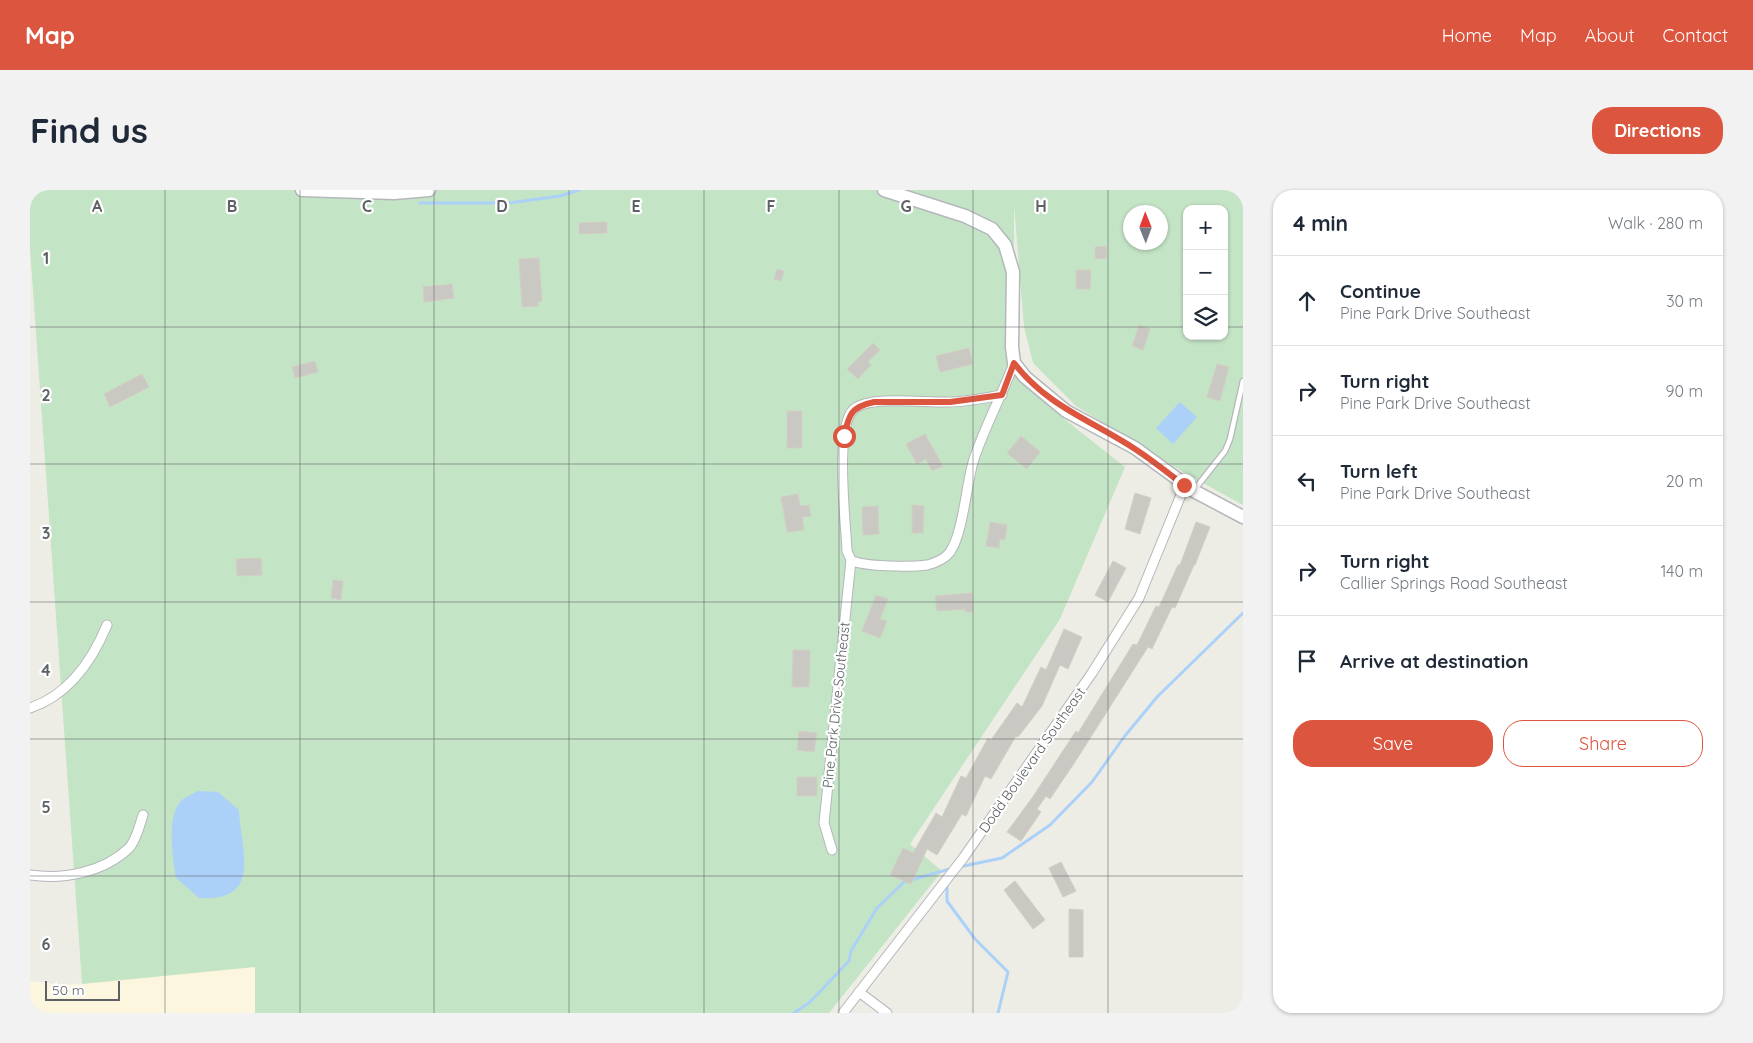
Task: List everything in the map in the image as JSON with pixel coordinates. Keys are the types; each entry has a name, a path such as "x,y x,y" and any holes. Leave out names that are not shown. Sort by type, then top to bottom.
{"street":[{"path":"302,190 348,193 394,193 429,190"},
{"path":"851,560 862,564 926,565 937,562 950,551 967,493 974,459 1014,363 1012,347 1013,272 1005,245 992,229 965,216 884,190"},
{"path":"1014,363 1025,377 1066,410 1135,448 1189,488 1243,516"},
{"name":"Pine Park Drive Southeast","path":"832,850 824,823 851,560 847,551 842,456 848,417 854,409 874,402 950,402 1002,395"},
{"name":"Dodd Boulevard Southeast","path":"843,1013 964,857 1092,673 1139,598 1189,488"},
{"path":"30,708 48,702 73,681 97,649 107,625"},
{"path":"30,875 50,878 94,870 130,847 144,815"},
{"path":"859,992 887,1013"}],"lane":[{"path":"1189,488 1225,451 1230,439 1243,380"}],"shaded area":[{"path":"256,966 255,1013 30,1013 30,981 63,985"}],"green space":[{"path":"30,190 1243,190 1243,505 1183,472 1076,406 1033,363 1024,327 1014,205 1014,363 1058,414 1125,467 1060,619 910,844 942,871 829,1013 255,1013 255,967 82,984 30,248"}],"water":[{"path":"1180,402 1197,417 1173,444 1156,428"},
{"path":"198,791 218,792 239,810 244,871 240,883 233,892 219,897 199,898 176,878 173,860 173,817 181,801"}],"building":[{"path":"607,222 607,233 579,234 579,223"},
{"path":"1106,246 1107,258 1095,259 1095,247"},
{"path":"539,258 542,301 538,302 538,306 522,307 519,259"},
{"path":"777,269 784,271 781,281 774,279"},
{"path":"1076,270 1091,270 1090,289 1076,289"},
{"path":"452,284 454,298 424,302 423,287"},
{"path":"1139,325 1150,329 1143,350 1132,346"},
{"path":"873,343 880,350 868,362 871,365 858,379 847,369"},
{"path":"969,348 973,364 940,372 936,356"},
{"path":"315,361 318,372 295,378 292,367"},
{"path":"1217,364 1229,367 1220,401 1207,397"},
{"path":"142,374 149,387 110,407 104,394"},
{"path":"787,411 802,411 802,448 787,448"},
{"path":"925,434 943,466 932,471 926,459 917,464 906,444"},
{"path":"1021,436 1040,452 1027,469 1007,453"},
{"path":"1135,493 1151,498 1140,534 1125,529"},
{"path":"798,494 800,506 809,505 811,516 802,517 804,530 787,532 781,497"},
{"path":"912,505 924,506 923,533 912,533"},
{"path":"878,506 879,534 863,535 862,507"},
{"path":"990,522 1007,525 1005,540 1000,539 999,548 986,546"},
{"path":"1196,522 1210,527 1175,608 1172,607 1152,649 1148,647 1050,799 1046,796 1037,809 1041,812 1021,841 1007,832 1076,731 1078,733 1133,644 1137,645 1156,606 1159,607 1178,565 1180,565"},
{"path":"261,558 262,575 237,576 236,559"},
{"path":"1113,561 1126,568 1108,602 1095,595"},
{"path":"333,580 343,581 341,600 331,598"},
{"path":"972,593 973,612 965,612 965,609 937,611 935,596"},
{"path":"876,595 888,599 880,619 887,621 880,638 862,631"},
{"path":"1064,629 1082,637 1068,669 1060,665 1042,706 1018,737 1016,736 991,779 985,776 966,816 962,814 937,855 927,849 911,884 890,875 903,848 913,853 936,813 942,817 961,776 966,778 988,738 991,740 1017,703 1022,707 1041,667 1046,670"},
{"path":"793,650 810,650 809,687 792,687"},
{"path":"799,731 817,733 814,752 797,750"},
{"path":"797,777 817,777 817,796 797,796"},
{"path":"1061,862 1076,891 1063,897 1049,868"},
{"path":"1015,881 1045,920 1033,929 1004,890"},
{"path":"1069,909 1083,910 1083,957 1069,957"}],"waterway":[{"path":"420,203 509,203 560,196 579,190"},
{"path":"959,867 1002,858 1050,825 1092,782 1124,737 1157,697 1243,613"},
{"path":"794,1013 810,1002 849,961 851,951 877,908 904,882 953,868"},
{"path":"947,883 947,901 975,939 1008,972 998,1013"}],"route":[{"path":"844,436 848,417 854,409 862,405 874,402 950,402 1002,395 1014,363 1025,377 1066,410 1135,448 1184,485"}]}
